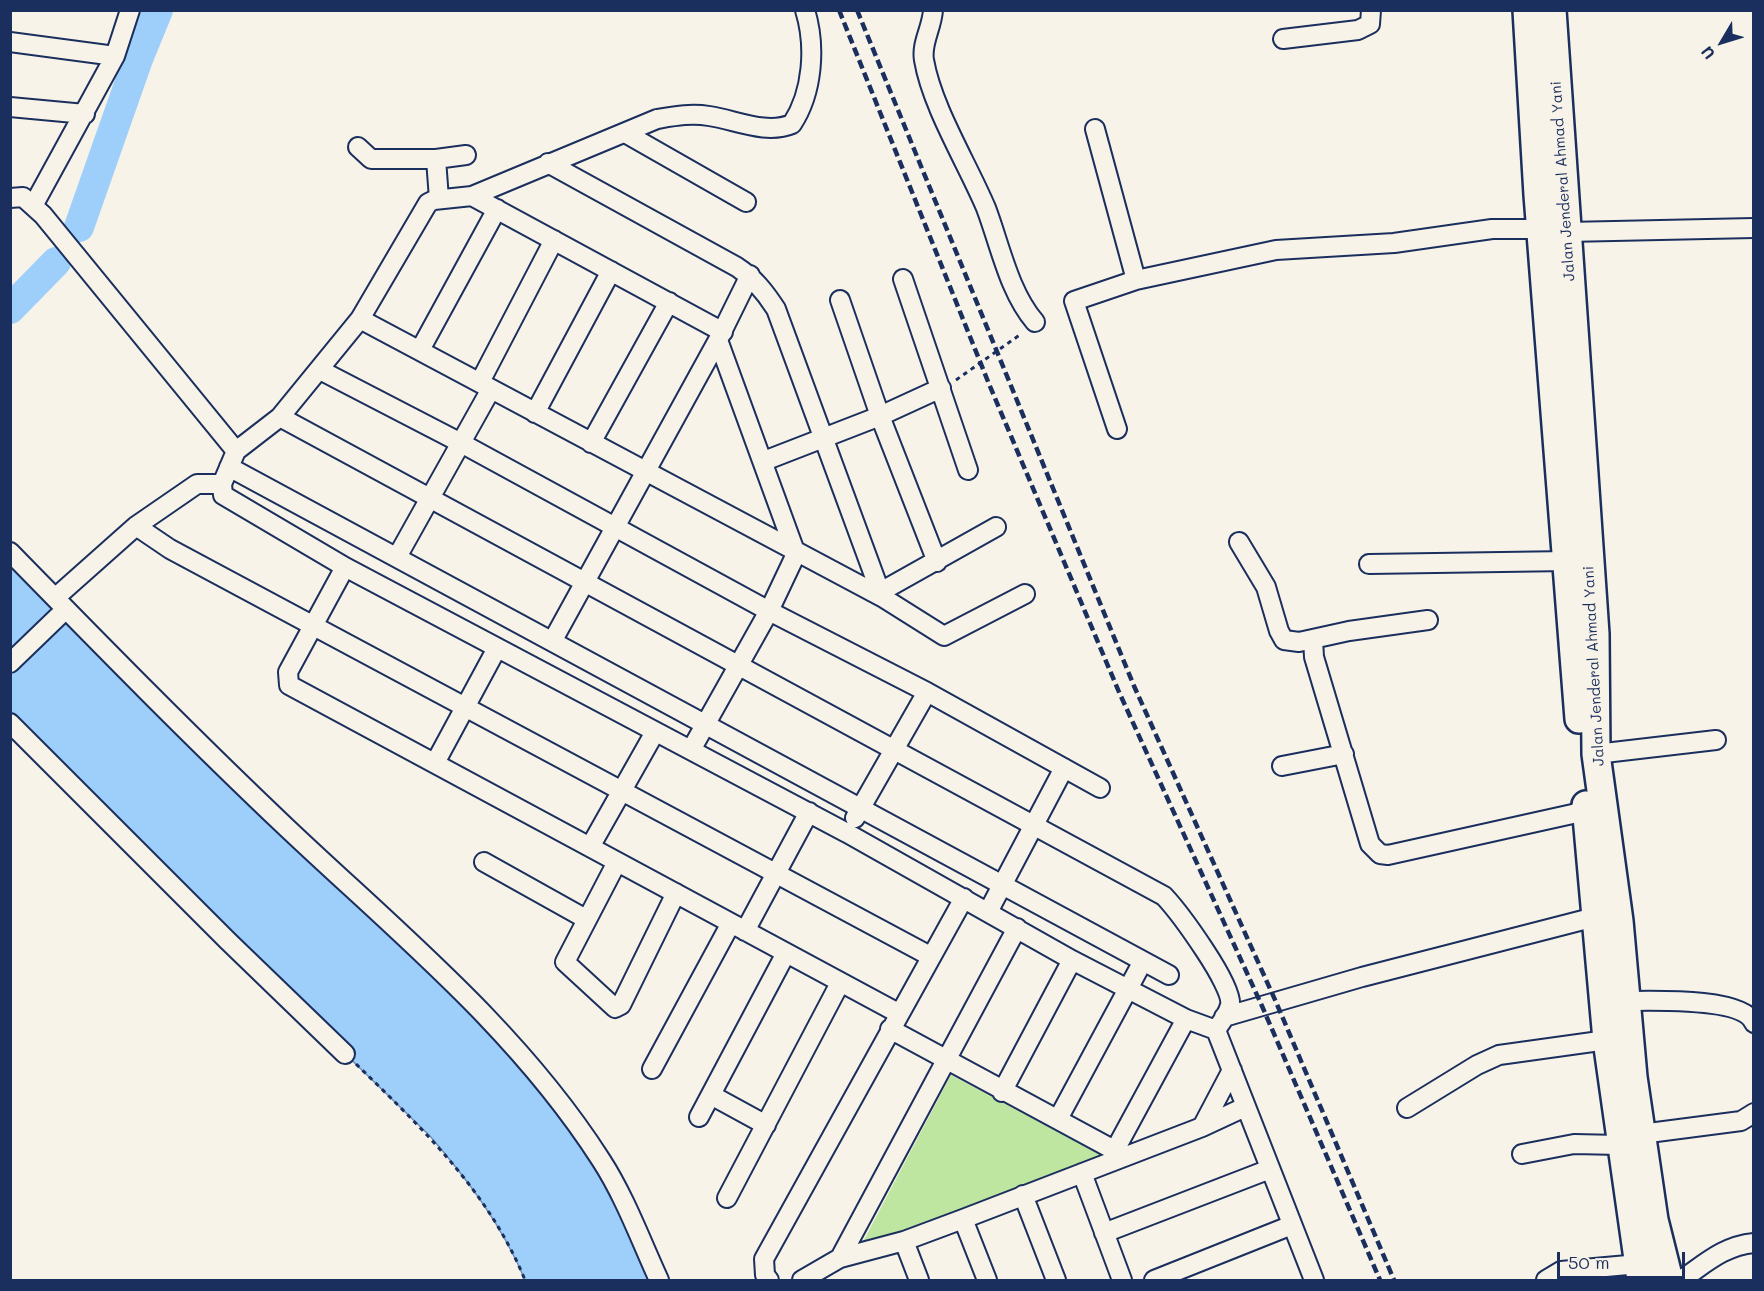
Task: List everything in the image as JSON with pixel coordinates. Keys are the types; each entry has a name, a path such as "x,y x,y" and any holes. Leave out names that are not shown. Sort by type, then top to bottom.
{"highway":[{"name":"Jalan Jenderal Ahmad Yani","path":"1527,10 1554,231 1595,634 1596,754 1618,921 1625,1001 1640,1272"},
{"name":"Jalan Jenderal Ahmad Yani","path":"1552,10 1554,231 1568,561 1586,811 1606,1040 1669,1281"}],"street":[{"path":"28,204 85,114 115,56 130,10"},
{"path":"805,10 812,35 807,89 803,108 792,124 770,129 709,116 680,115 657,119 472,196 434,200 423,209 398,258 360,319 320,370 280,417 230,453 222,484 226,498 345,567 808,812 1072,960 1186,1019 1220,1023 1362,977 1595,917"},
{"path":"933,10 931,31 923,49 932,87 985,208 1021,303 1035,322"},
{"path":"1283,39 1358,30 1370,24 1371,10"},
{"path":"10,42 115,56"},
{"path":"10,107 85,114"},
{"path":"1095,129 1136,280"},
{"path":"625,133 746,202"},
{"path":"358,147 371,159 436,159 466,155"},
{"path":"436,159 439,199"},
{"path":"548,163 750,276 776,309 872,576 882,594"},
{"path":"10,181 207,415 230,453 397,557 1169,975"},
{"path":"472,196 669,302 720,336 796,554 769,612 691,750"},
{"path":"420,350 497,209"},
{"path":"1117,429 1074,301 1136,280 1276,250 1394,243 1492,229 1554,231 1754,228"},
{"path":"397,557 461,443 485,385 554,240"},
{"path":"535,413 610,271"},
{"path":"553,640 643,472 720,336 750,276"},
{"path":"903,279 968,470"},
{"path":"840,300 880,416 937,562"},
{"path":"591,443 669,302"},
{"path":"360,319 796,554 882,594 944,636 1025,594"},
{"path":"320,370 461,443 769,612 927,692 1100,788"},
{"path":"764,461 880,416 941,388"},
{"path":"280,417 429,500 1164,896 1200,945 1227,990 1230,1005 1220,1023 1232,1070 1314,1281"},
{"path":"10,663 51,624 60,604 136,526 197,484 222,484"},
{"path":"136,526 170,549 930,956"},
{"path":"882,594 996,527"},
{"path":"1239,542 1266,587 1281,637 1292,642 1428,620"},
{"path":"10,552 285,826 453,981 514,1045 557,1098 602,1161 659,1281"},
{"path":"1369,564 1568,561"},
{"path":"345,567 288,672 289,685 840,983 945,1061 1120,1153"},
{"path":"1313,639 1314,657 1370,844 1380,854 1414,849 1586,811"},
{"path":"435,763 497,648"},
{"path":"847,833 927,692"},
{"path":"10,723 228,941 345,1054"},
{"path":"590,847 655,732"},
{"path":"1596,754 1716,740"},
{"path":"1282,766 1344,754"},
{"path":"988,912 1064,768"},
{"path":"652,1069 738,927 776,873 808,812"},
{"path":"484,862 586,919"},
{"path":"617,862 566,958 566,966 615,1008 618,1008 675,893"},
{"path":"769,1281 765,1275 764,1259 964,898"},
{"path":"840,1258 1017,928"},
{"path":"699,1117 786,953"},
{"path":"1002,1092 1072,960"},
{"path":"1059,1119 1143,961"},
{"path":"728,1198 840,983"},
{"path":"1625,1001 1705,1003 1740,1010 1751,1017 1754,1023"},
{"path":"1120,1153 1186,1019"},
{"path":"1407,1108 1477,1065 1499,1055 1606,1040"},
{"path":"1202,1127 1232,1070"},
{"path":"711,1095 766,1125"},
{"path":"802,1281 840,1258 904,1241 1082,1173 1120,1153 1202,1127 1245,1107"},
{"path":"1522,1154 1574,1144 1631,1139 1741,1121 1754,1113"},
{"path":"1104,1233 1270,1169"},
{"path":"1082,1173 1122,1281"},
{"path":"1023,1195 1056,1281"},
{"path":"963,1219 987,1281"},
{"path":"1154,1281 1292,1225"},
{"path":"904,1241 919,1281"},
{"path":"1681,1281 1718,1253 1739,1244 1754,1243"},
{"path":"1546,1281 1561,1271 1640,1272"}],"path":[{"path":"941,388 967,374 1035,322"},
{"path":"345,1054 430,1136 456,1166 506,1238 525,1281"}],"green space":[{"path":"951,1075 1101,1155 857,1253"}],"water":[{"path":"10,552 557,1098 659,1280 525,1280 506,1241 484,1205 430,1136 170,884 11,723"}],"waterway":[{"path":"79,227 138,59 158,10"},
{"path":"10,309 56,262"}],"railway":[{"path":"839,10 989,384 1119,692 1262,1006 1380,1280"},
{"path":"857,10 1134,686 1276,1002 1394,1280"}]}
